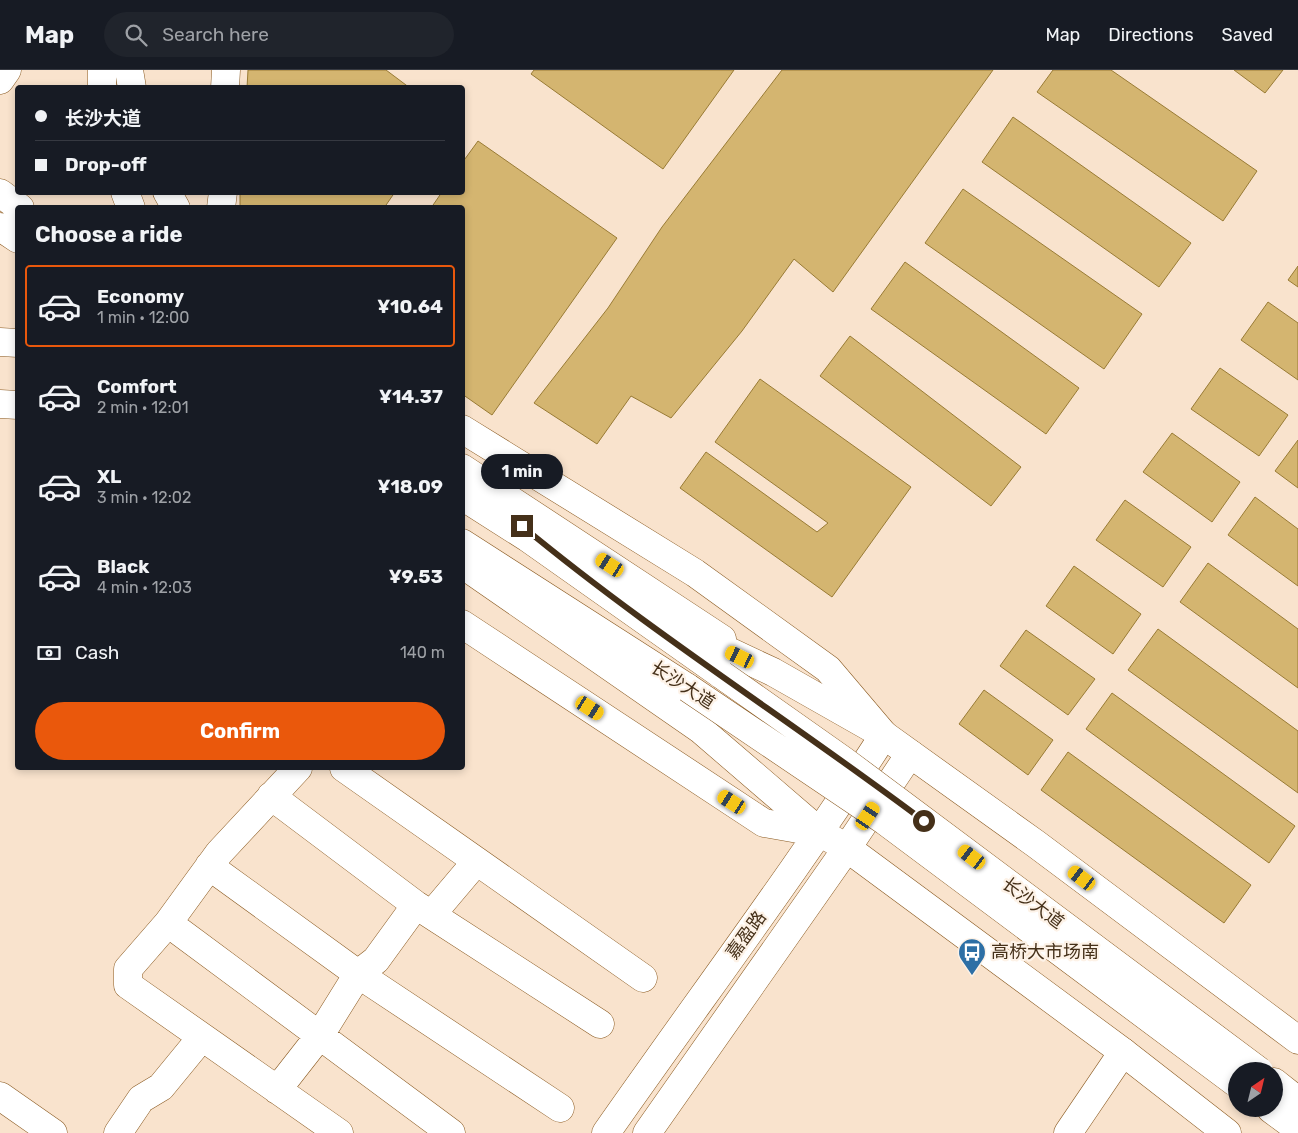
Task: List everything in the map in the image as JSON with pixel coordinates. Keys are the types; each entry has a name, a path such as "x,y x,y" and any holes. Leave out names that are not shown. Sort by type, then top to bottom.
{"main road":[{"path":"0,80 7,70"},
{"path":"102,70 102,85"},
{"path":"129,70 132,85"},
{"path":"225,85 226,70"},
{"path":"0,193 16,205"},
{"path":"0,227 15,237"},
{"path":"0,342 15,343"},
{"path":"0,404 15,406"},
{"path":"465,431 695,573 828,669 884,735"},
{"path":"465,470 773,672 884,735 1036,844 1298,1040"},
{"path":"465,479 582,576"},
{"name":"长沙大道","path":"465,498 582,576 852,767 1247,1062"},
{"name":"长沙大道","path":"465,545 688,688 885,821 1228,1077"},
{"path":"465,566 700,729 821,833 847,848 1124,1052 1227,1133"},
{"path":"607,594 773,672"},
{"path":"465,626 764,823 821,833"},
{"name":"嘉盈路","path":"606,1133 821,833 884,735"},
{"name":"嘉盈路","path":"646,1133 847,848 910,754"},
{"path":"296,770 209,866 168,923 128,969 128,985 339,1133"},
{"path":"347,770 643,978"},
{"path":"271,796 424,909 600,1024"},
{"path":"277,1090 320,1035 358,974 376,960 424,909 476,862"},
{"path":"209,866 358,974 560,1108"},
{"path":"168,923 451,1133"},
{"path":"118,1133 142,1099 161,1087 202,1037"},
{"path":"1068,1133 1124,1052"},
{"path":"1283,1089 1298,1100"},
{"path":"0,1096 53,1133"},
{"path":"1282,1117 1298,1129"}],"building":[{"path":"248,70 386,70 406,85 247,85"},
{"path":"534,70 734,70 663,169 531,74"},
{"path":"782,70 993,70 833,292 794,259 742,331 671,418 631,396 597,444 534,403 608,308 662,227"},
{"path":"1053,70 1111,70 1257,171 1223,221 1037,92"},
{"path":"1234,70 1283,70 1265,93"},
{"path":"1013,117 1191,243 1159,287 982,162"},
{"path":"478,141 617,238 492,415 465,396 465,205 433,205 440,195 465,195 465,159"},
{"path":"963,189 1142,314 1104,369 925,243"},
{"path":"240,195 393,195 386,205 240,205"},
{"path":"905,262 1079,388 1046,434 871,309"},
{"path":"1298,266 1298,287 1288,280"},
{"path":"1268,302 1298,323 1298,380 1241,340"},
{"path":"850,336 1021,467 991,506 820,376"},
{"path":"1220,368 1288,415 1259,456 1191,409"},
{"path":"760,379 911,487 832,597 680,488 706,452 817,532 828,523 715,442"},
{"path":"1172,433 1240,482 1212,522 1143,472"},
{"path":"1298,440 1298,488 1275,471"},
{"path":"1255,497 1298,529 1298,586 1228,535"},
{"path":"1125,500 1191,547 1163,587 1096,540"},
{"path":"1208,563 1298,629 1298,688 1180,602"},
{"path":"1074,566 1141,614 1113,654 1046,606"},
{"path":"1158,629 1298,731 1298,793 1128,670"},
{"path":"1026,630 1095,679 1068,715 1000,666"},
{"path":"984,690 1053,740 1028,775 959,724"},
{"path":"1112,693 1295,826 1269,863 1086,729"},
{"path":"1068,752 1251,885 1224,923 1041,790"}],"place":[{"name":"高桥大市场南","path":"972,976"}],"route":[{"path":"522,526 582,576 830,751 924,821"}]}
